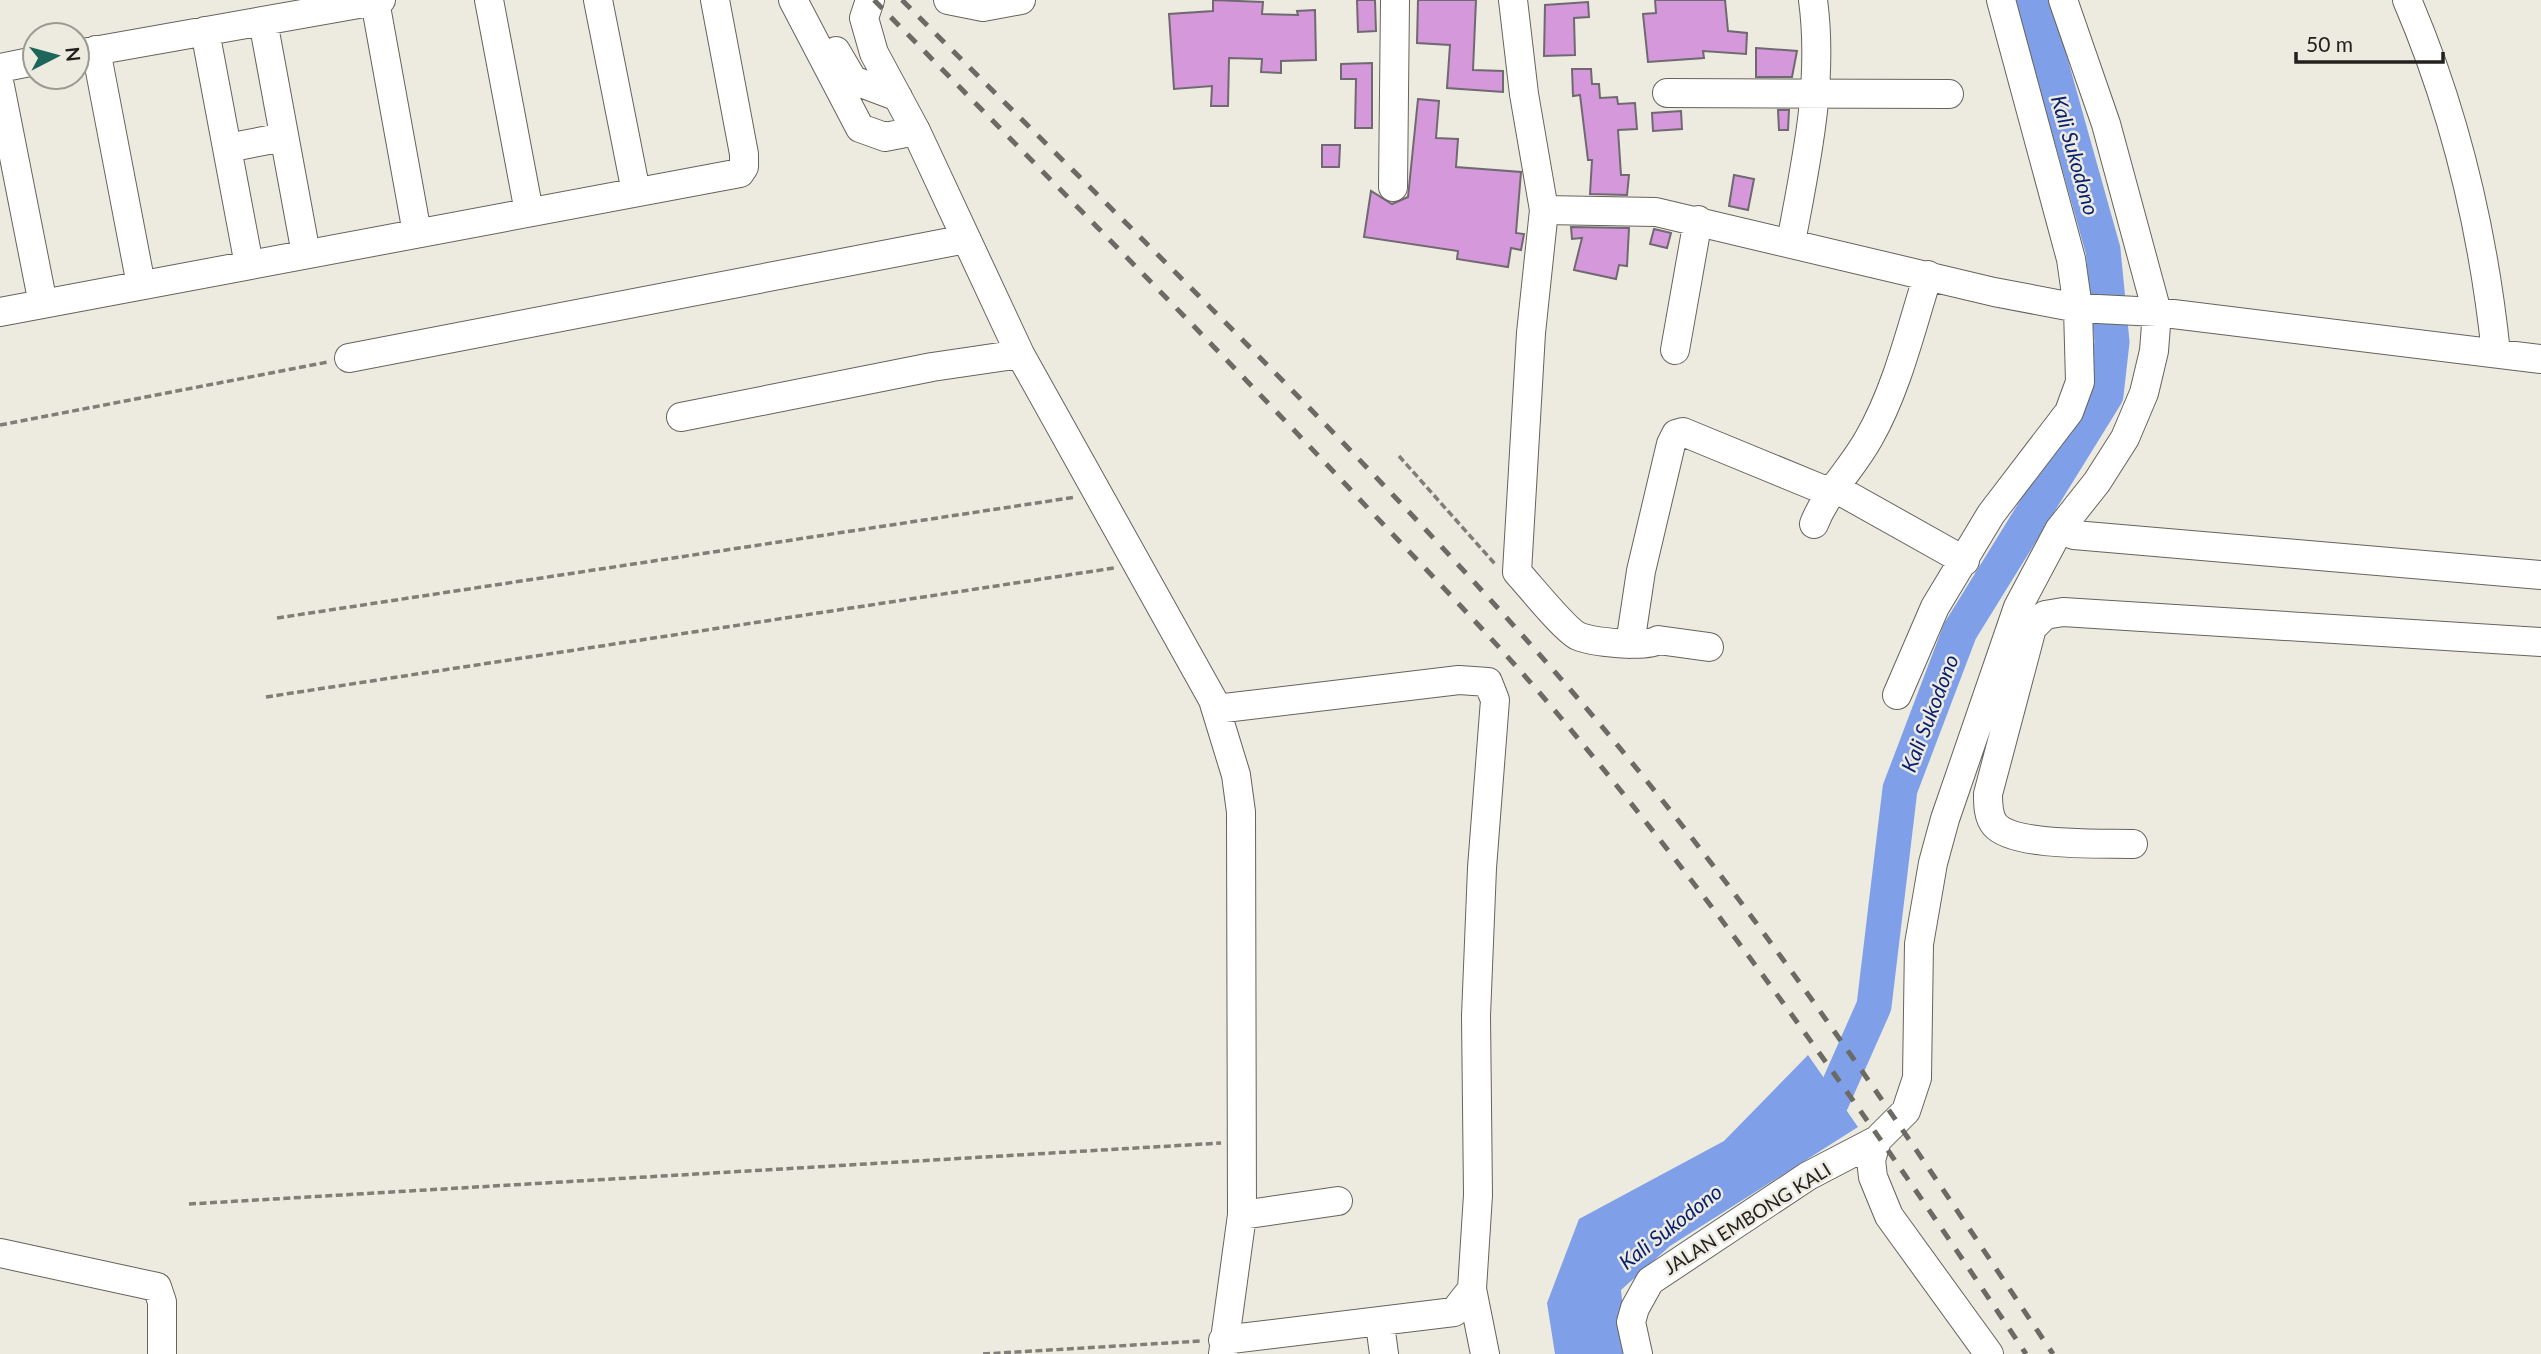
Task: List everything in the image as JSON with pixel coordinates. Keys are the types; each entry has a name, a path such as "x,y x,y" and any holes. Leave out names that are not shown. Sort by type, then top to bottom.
{"street":[{"path":"489,0 529,212"},
{"path":"598,0 636,192"},
{"path":"0,312 740,173 744,167 744,154 715,0"},
{"path":"793,0 860,128 885,136 916,131"},
{"path":"804,0 853,79 860,128"},
{"path":"870,0 864,18 874,53 916,131 1020,354 1216,709 1236,775 1241,812 1244,1142 1242,1215 1223,1347 1454,1312 1472,1289"},
{"path":"948,0 983,7 1021,0"},
{"path":"1393,187 1395,0"},
{"path":"1513,0 1524,94 1544,211 1531,332 1517,572 1577,636 1630,644 1651,645 1658,640 1709,648"},
{"path":"1791,242 1813,127 1817,29 1813,0"},
{"path":"1897,695 1935,607 1991,514 2054,434 2076,400 2081,370 2082,308 2001,0"},
{"path":"2063,0 2106,124 2147,311"},
{"path":"2407,0 2440,81 2467,173 2487,273 2496,353"},
{"path":"91,51 378,1 417,233"},
{"path":"263,21 306,254"},
{"path":"205,31 249,265"},
{"path":"0,68 21,64"},
{"path":"91,69 141,285"},
{"path":"853,79 898,97"},
{"path":"0,86 43,304"},
{"path":"1667,93 1949,94"},
{"path":"228,148 284,137"},
{"path":"1544,211 1656,212 1994,292 2082,308 2147,311 2541,359"},
{"path":"1675,350 1698,220"},
{"path":"349,358 967,239"},
{"path":"1814,524 1831,489 1848,472 1871,436 1905,347 1928,275"},
{"name":"JALAN EMBONG KALI","path":"1638,1354 1631,1322 1635,1308 1650,1281 1808,1177 1877,1140 1906,1111 1915,1088 1919,944 1933,863 1942,829 2007,636 2034,575 2059,530 2097,482 2125,438 2144,393 2151,366 2147,311"},
{"path":"681,417 932,367 1020,354"},
{"path":"1630,644 1641,571 1671,444 1676,434 1683,432 1831,489 1965,561"},
{"path":"2059,530 2074,535 2541,575"},
{"path":"2133,844 2040,841 2006,832 1994,825 1989,812 1988,794 2032,628 2045,615 2063,612 2541,642"},
{"path":"1216,709 1459,680 1488,682 1495,700 1481,895 1476,1016 1478,1195 1472,1289 1485,1354"},
{"path":"1877,1140 1871,1160 1873,1177 1889,1216 1989,1354"},
{"path":"1242,1215 1338,1201"},
{"path":"0,1253 157,1287 162,1302 162,1354"},
{"path":"1380,1324 1384,1354"}],"path":[{"path":"0,425 349,358"},
{"path":"1399,456 1505,576 1517,572"},
{"path":"276,618 1098,494"},
{"path":"265,697 1137,565"},
{"path":"189,1204 1244,1142"},
{"path":"984,1354 1223,1347"}],"water":[{"path":"1808,1055 1858,1127 1670,1246 1621,1290 1628,1354 1555,1354 1547,1303 1579,1219 1724,1141"}],"building":[{"path":"1213,0 1263,2 1262,14 1298,15 1297,11 1315,10 1316,60 1281,61 1281,73 1261,72 1262,59 1229,58 1228,106 1211,106 1212,86 1174,89 1169,14 1213,11"},
{"path":"1357,0 1375,0 1376,31 1358,32"},
{"path":"1418,0 1476,0 1473,70 1503,71 1503,92 1447,88 1450,45 1417,43"},
{"path":"1655,0 1725,0 1728,31 1747,33 1746,54 1703,51 1704,58 1648,62 1643,14 1656,13"},
{"path":"1588,2 1589,17 1574,18 1575,55 1544,56 1545,5"},
{"path":"1756,48 1797,51 1792,77 1756,77"},
{"path":"1372,63 1372,128 1355,128 1356,79 1341,79 1341,64"},
{"path":"1572,69 1591,69 1592,84 1599,84 1600,98 1617,97 1618,104 1635,103 1637,129 1618,130 1621,175 1629,175 1627,195 1590,194 1592,160 1588,160 1580,95 1573,96"},
{"path":"1418,99 1439,101 1436,138 1458,139 1456,167 1521,172 1516,233 1524,234 1521,250 1511,248 1508,267 1457,259 1458,251 1364,237 1371,191 1392,204 1408,197"},
{"path":"1778,110 1789,110 1788,130 1779,130"},
{"path":"1681,111 1682,129 1653,131 1652,113"},
{"path":"1322,145 1340,145 1339,167 1322,167"},
{"path":"1734,175 1754,179 1748,210 1729,206"},
{"path":"1571,227 1629,228 1627,266 1619,265 1616,279 1574,270 1582,238 1572,239"},
{"path":"1654,229 1671,233 1667,248 1650,244"}],"waterway":[{"name":"Kali Sukodono","path":"1801,1126 1832,1101 1874,1006 1900,789 1960,631 2106,395 2112,342 2103,250 2033,0"}],"railway":[{"path":"874,0 1290,426 1536,688 1624,794 1744,950 1860,1110 2026,1354"},
{"path":"902,0 1329,428 1413,516 1575,695 1704,853 1765,934 1882,1100 2053,1354"}]}
